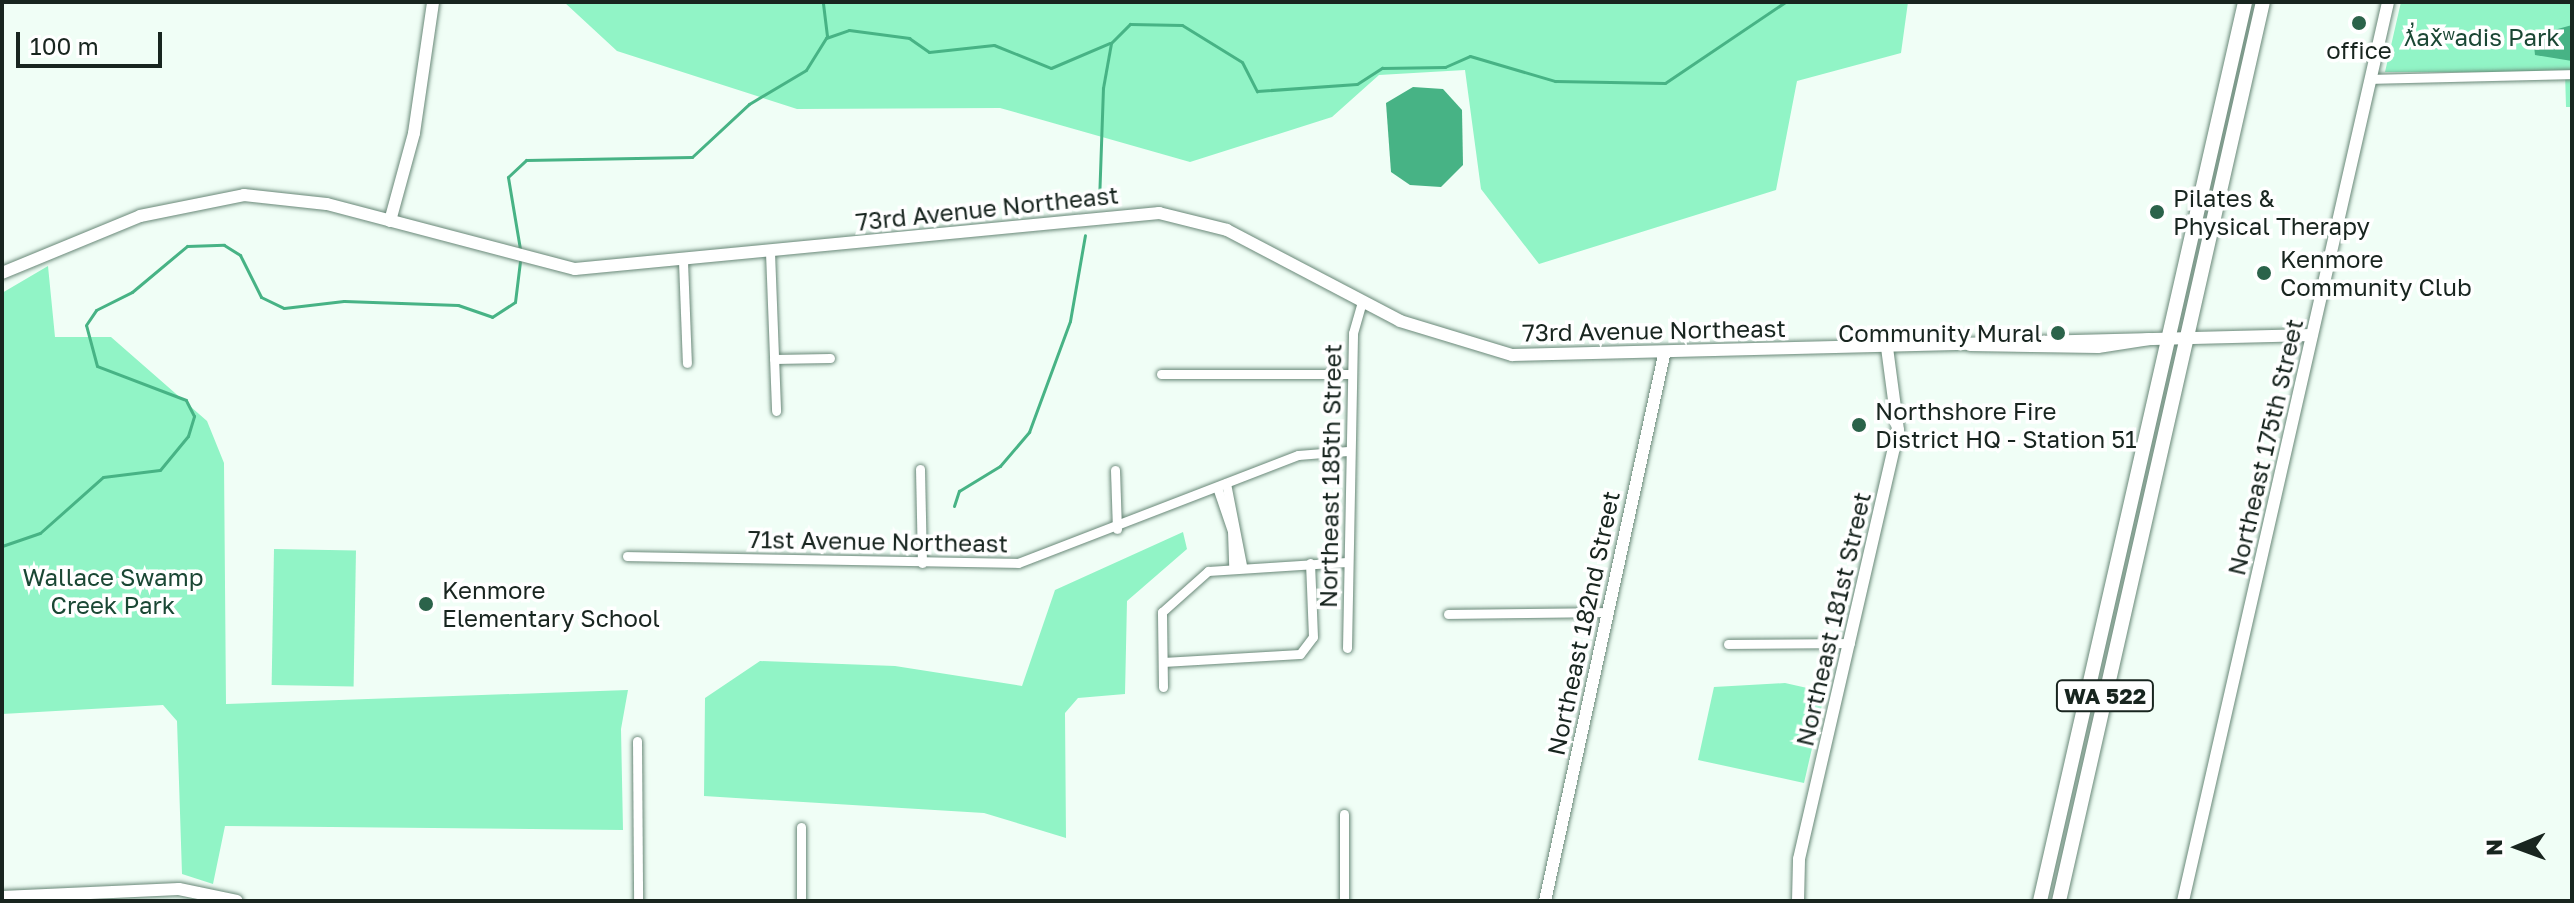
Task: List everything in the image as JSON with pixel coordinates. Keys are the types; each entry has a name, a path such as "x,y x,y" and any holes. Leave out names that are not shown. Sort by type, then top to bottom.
{"main road":[{"name":"WA 522","path":"2040,901 2245,2"},
{"name":"WA 522","path":"2059,901 2263,2"}],"street":[{"path":"390,221 414,133 433,2"},
{"name":"Northeast 175th Street","path":"2183,901 2388,2"},
{"path":"2371,79 2572,74"},
{"name":"73rd Avenue Northeast","path":"2,273 139,217 209,198 285,197 390,221 531,262 575,269 1178,215 1227,230 1361,305 1512,355 1664,355 2312,335"},
{"path":"770,252 776,411"},
{"path":"683,261 687,363"},
{"name":"Northeast 185th Street","path":"1347,648 1348,451 1352,374 1361,305"},
{"name":"Northeast 181st Street","path":"1798,901 1799,859 1898,430 1887,348"},
{"name":"Northeast 182nd Street","path":"1545,901 1664,355"},
{"path":"774,359 830,358"},
{"path":"1161,374 1352,374"},
{"name":"71st Avenue Northeast","path":"627,556 922,563 1044,559 1298,455 1348,451"},
{"path":"920,469 922,563"},
{"path":"1115,470 1117,529"},
{"path":"1222,485 1237,565"},
{"path":"1163,687 1162,612 1208,571 1237,565 1347,562"},
{"path":"1163,662 1295,657 1306,650 1313,637 1310,563"},
{"path":"1448,614 1607,612"},
{"path":"1728,644 1850,643"},
{"path":"637,741 638,901"},
{"path":"1344,814 1344,901"},
{"path":"801,827 801,901"},
{"path":"2,897 178,895 237,901"}],"green space":[{"path":"564,2 1908,2 1901,53 1797,81 1776,190 1539,264 1481,189 1465,70 1379,75 1332,117 1190,162 1000,108 797,109 617,51"},
{"name":"ƛ̕ax̌ʷadis Park","path":"2401,2 2572,2 2572,107 2566,107 2565,72 2385,72"},
{"name":"Wallace Swamp Creek Park","path":"48,266 55,337 111,337 207,421 224,463 226,704 628,690 621,729 623,830 225,826 213,884 182,874 177,721 163,705 2,714 2,293"},
{"path":"1183,532 1187,549 1127,601 1125,694 1078,698 1065,713 1066,838 984,813 704,796 705,698 760,661 895,666 1022,686 1055,590"},
{"path":"274,549 356,550 354,686 272,685"},
{"path":"1785,683 1825,692 1804,783 1698,760 1714,687"}],"shaded area":[{"path":"2572,25 2572,61 2535,55 2533,36"},
{"path":"1413,87 1443,89 1462,110 1463,165 1441,187 1410,185 1391,172 1386,103"}],"waterway":[{"path":"520,249 508,177 526,160 692,157 749,104 806,70 827,36 823,2"},
{"path":"1099,202 1103,88 1111,43 1130,24 1182,25 1242,62 1257,91 1357,84 1382,68 1445,67 1470,56 1555,81 1665,83 1785,2"},
{"path":"826,38 849,30 909,38 929,52 994,45 1051,68 1110,43"},
{"path":"954,506 959,491 1000,466 1029,432 1070,321 1085,235"},
{"path":"2,546 40,533 103,477 160,470 188,436 194,416 186,400 97,366 86,325 96,310 132,292 187,246 224,245 240,255 261,297 284,308 344,301 458,305 492,317 515,302 520,261"}],"place":[{"name":"office","path":"2359,23"},
{"name":"Pilates & Physical Therapy","path":"2157,212"},
{"name":"Kenmore Community Club","path":"2264,273"},
{"name":"Community Mural","path":"2058,333"},
{"name":"Northshore Fire District HQ - Station 51","path":"1859,425"},
{"name":"Kenmore Elementary School","path":"426,604"}]}
